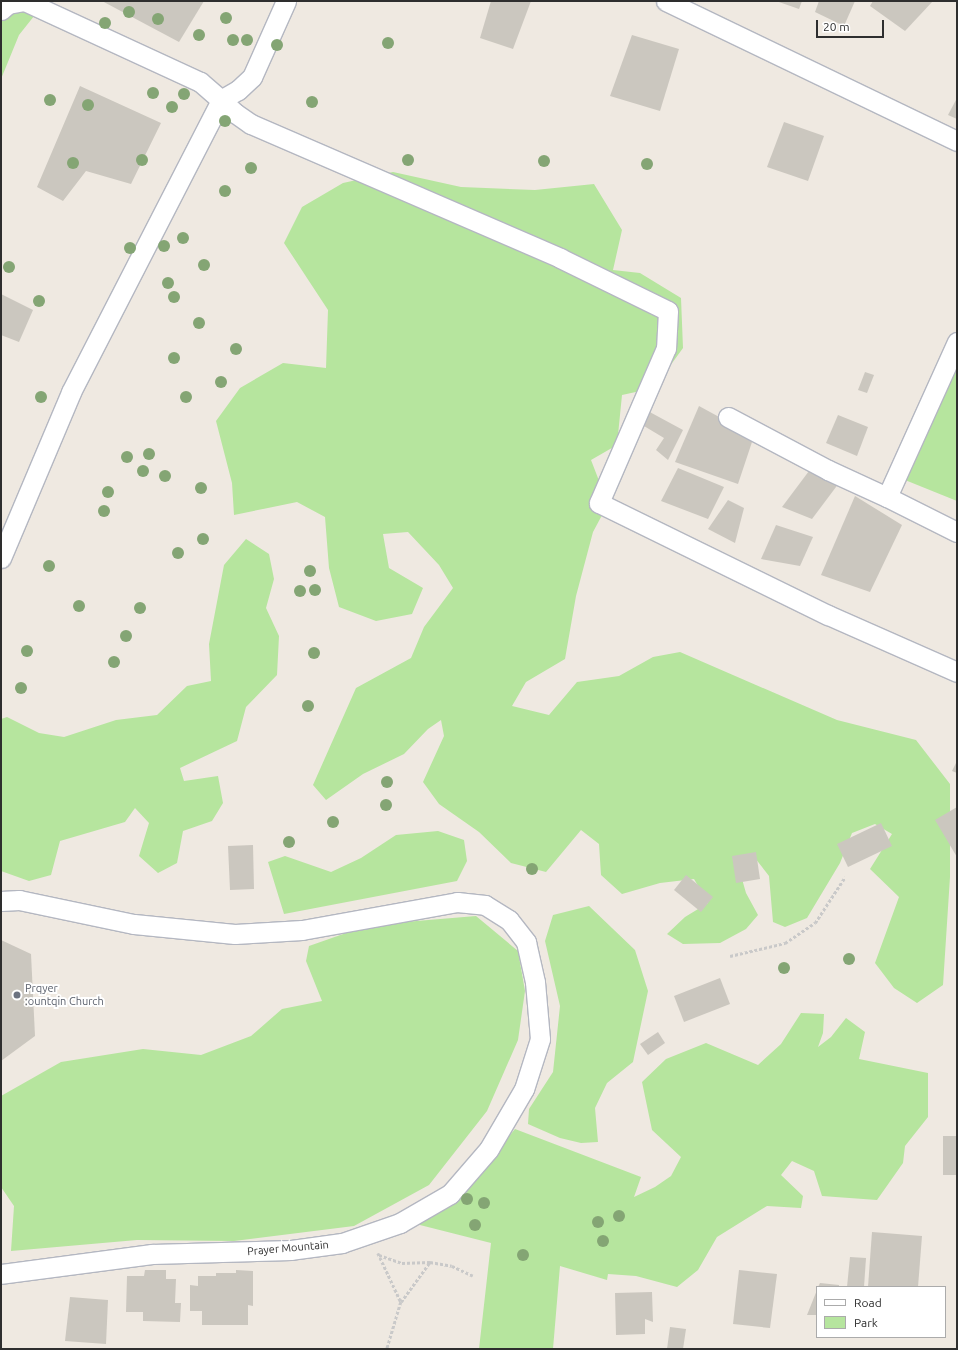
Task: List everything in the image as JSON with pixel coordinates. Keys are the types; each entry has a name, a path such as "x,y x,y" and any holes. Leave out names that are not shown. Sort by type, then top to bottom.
{"street":[{"path":"1,10 8,4 24,1 200,82 251,124 560,258 668,311 666,348 599,503 828,615 957,672"},
{"path":"1,558 71,392 222,100 238,90 252,77 286,1"},
{"path":"666,1 957,142"},
{"path":"887,497 957,342"},
{"path":"728,417 828,470 887,497 957,532"},
{"name":"Prayer Mountain","path":"1,901 19,900 134,924 235,934 302,930 457,902 485,905 509,920 526,942 535,982 540,1032 540,1039 524,1089 489,1149 450,1194 400,1223 342,1243 291,1250 152,1254 1,1274"}],"path":[{"path":"730,956 785,943 815,923 845,877"},
{"path":"371,1233 378,1255 401,1302"},
{"path":"378,1255 402,1263 430,1262 452,1266 473,1276"},
{"path":"387,1349 401,1302 430,1262"}],"green space":[{"path":"1,1 46,1 19,35 1,79"},
{"path":"393,172 461,187 535,190 594,184 622,230 613,270 640,273 681,298 683,348 654,388 622,395 617,445 591,460 608,504 593,532 576,596 565,659 526,682 512,706 549,715 577,682 619,676 653,657 680,652 837,720 916,740 950,784 950,877 943,985 917,1003 894,988 875,963 899,897 870,869 892,834 875,824 852,833 840,863 807,918 785,927 773,922 769,876 755,858 740,872 746,893 758,915 746,929 720,943 683,944 667,934 685,917 708,903 694,879 660,883 622,894 601,875 599,844 581,830 546,872 511,863 479,832 439,804 423,782 444,736 441,720 428,729 404,754 363,774 326,800 313,785 356,688 411,658 424,627 453,588 439,565 408,532 383,534 389,568 423,588 412,614 376,621 339,607 329,568 325,517 297,502 234,515 232,483 216,421 240,388 283,363 326,368 328,310 284,243 302,207 343,183"},
{"path":"957,368 957,501 905,480"},
{"path":"246,539 269,554 274,579 266,608 279,636 277,675 246,707 237,741 180,768 184,781 218,776 223,803 212,821 183,831 177,863 158,873 139,856 149,823 135,808 125,822 60,841 51,875 29,881 1,871 1,719 7,717 39,733 64,737 116,720 157,715 187,686 211,681 209,644 224,565"},
{"path":"438,831 464,840 467,861 457,881 284,914 268,862 285,856 331,872 361,858 396,835"},
{"path":"589,906 635,950 648,991 633,1062 607,1083 595,1108 598,1142 581,1143 560,1138 528,1124 529,1109 553,1072 560,1006 545,941 553,915"},
{"path":"476,916 518,951 525,991 518,1040 487,1111 429,1185 354,1226 234,1241 137,1240 11,1251 14,1206 1,1187 1,1096 61,1062 143,1049 201,1055 251,1036 282,1009 322,1001 306,961 309,946 369,925"},
{"path":"801,1013 824,1014 823,1033 818,1047 831,1037 846,1018 865,1032 859,1059 928,1073 928,1117 905,1146 903,1163 877,1200 822,1196 814,1171 792,1161 781,1175 803,1196 801,1208 767,1206 717,1237 698,1270 677,1287 636,1276 608,1274 607,1280 560,1266 553,1349 479,1349 491,1243 416,1224 453,1205 515,1129 641,1177 634,1197 655,1187 671,1176 681,1157 652,1130 642,1082 666,1059 706,1043 758,1065 781,1044"}],"building":[{"path":"102,1 204,1 179,42"},
{"path":"491,1 531,1 513,49 480,38"},
{"path":"776,1 802,1 799,9"},
{"path":"819,1 855,1 844,26 815,12"},
{"path":"873,1 933,1 905,31 870,6"},
{"path":"632,35 679,49 660,111 610,96"},
{"path":"80,86 161,123 131,184 86,171 63,201 37,187"},
{"path":"957,98 957,119 948,115"},
{"path":"784,122 824,136 808,181 767,167"},
{"path":"1,294 33,310 19,342 1,335"},
{"path":"865,372 874,375 867,393 858,390"},
{"path":"699,406 754,436 738,484 675,462"},
{"path":"646,410 683,430 668,460 656,450 664,438 639,423"},
{"path":"838,415 868,427 857,456 826,443"},
{"path":"812,467 839,483 812,519 782,507"},
{"path":"678,468 724,487 708,519 661,501"},
{"path":"855,496 902,525 870,592 821,575"},
{"path":"728,500 744,508 735,543 708,529"},
{"path":"776,525 813,537 800,566 761,559"},
{"path":"957,761 957,773 952,771"},
{"path":"957,807 957,857 935,820"},
{"path":"881,823 892,846 848,867 837,844"},
{"path":"253,845 254,889 230,890 228,846"},
{"path":"756,852 760,879 736,883 732,856"},
{"path":"686,875 713,897 701,912 674,890"},
{"name":"Prqyer :ountqin Church","path":"1,940 31,954 35,1036 1,1061"},
{"path":"720,978 730,1004 684,1022 674,996"},
{"path":"658,1032 665,1043 648,1055 640,1044"},
{"path":"943,1136 957,1136 957,1175 943,1175"},
{"path":"872,1232 922,1236 918,1286 868,1286"},
{"path":"850,1257 866,1258 864,1286 847,1286"},
{"path":"145,1270 166,1270 166,1279 176,1279 175,1303 181,1303 180,1322 143,1321 143,1312 126,1312 127,1276 144,1276"},
{"path":"236,1270 253,1271 253,1306 248,1305 248,1325 202,1325 202,1311 190,1311 190,1285 198,1286 198,1276 216,1276 216,1273 236,1273"},
{"path":"739,1270 777,1274 770,1328 733,1324"},
{"path":"820,1283 839,1285 839,1286 818,1286"},
{"path":"652,1292 653,1322 645,1319 645,1334 616,1335 615,1293"},
{"path":"816,1292 816,1315 807,1315"},
{"path":"70,1297 108,1300 106,1344 65,1341"},
{"path":"670,1327 686,1329 683,1349 667,1349"}],"place":[{"name":"Prqyer :ountqin Church","path":"17,995"}]}
